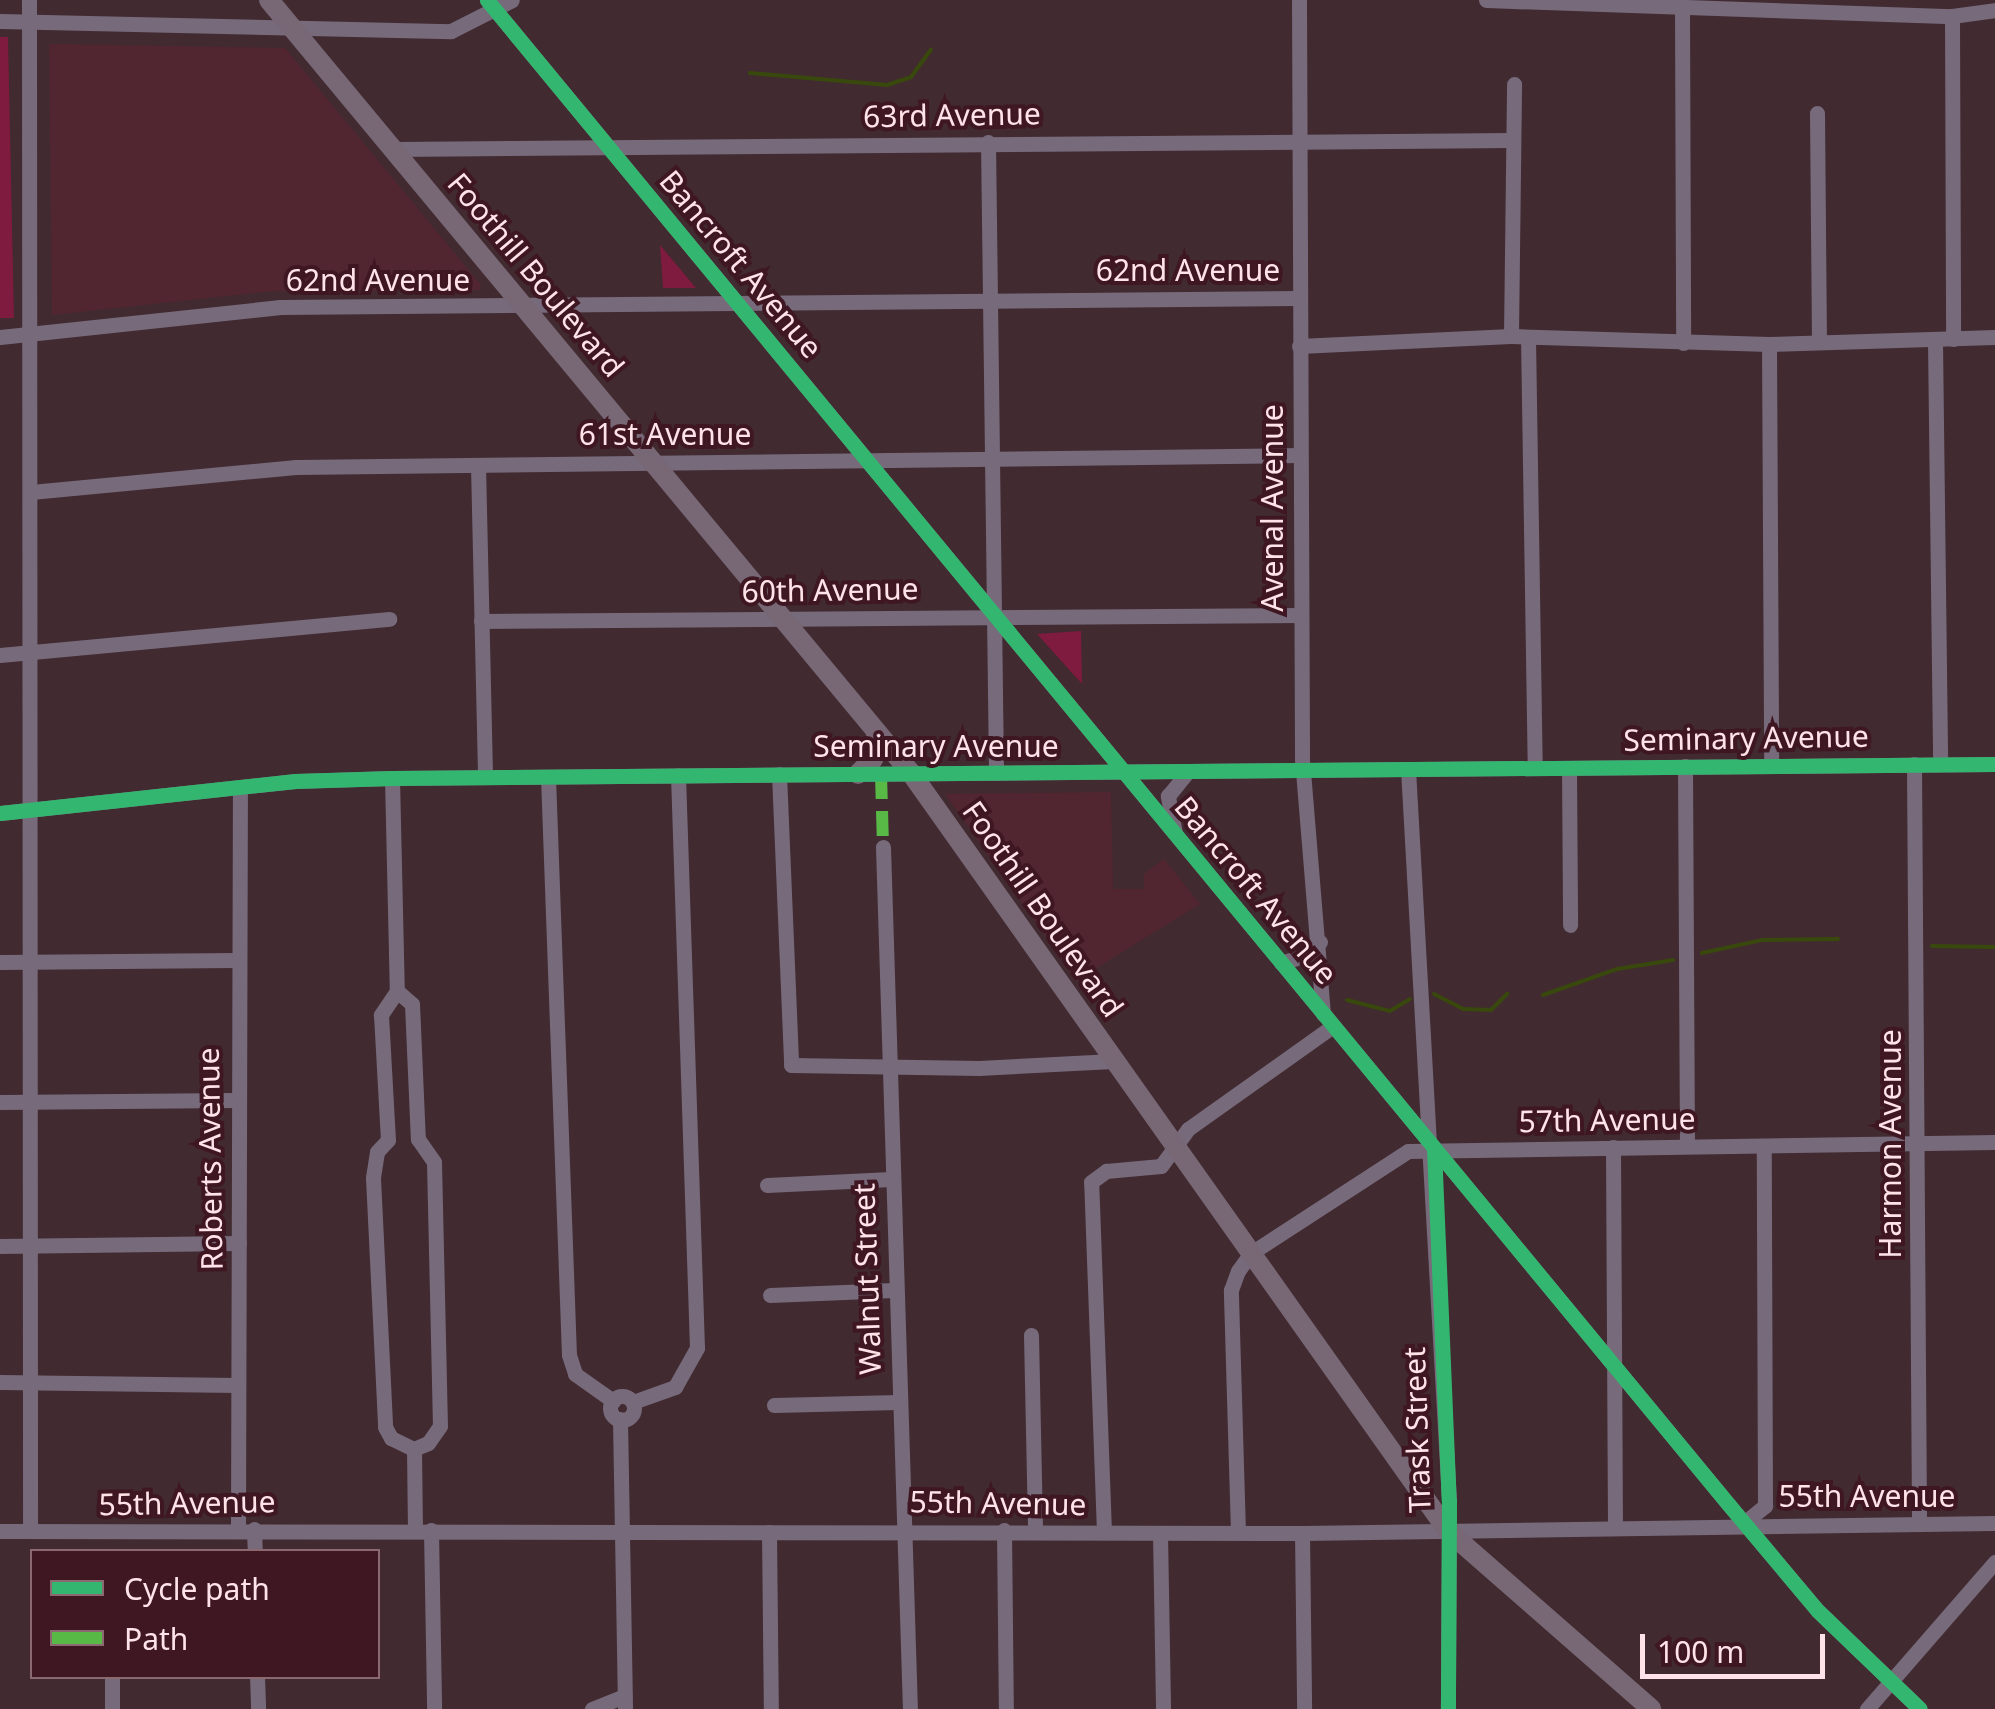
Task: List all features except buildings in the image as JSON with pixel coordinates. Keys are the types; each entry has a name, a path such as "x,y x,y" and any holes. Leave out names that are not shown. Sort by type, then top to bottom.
{"main road":[{"name":"Foothill Boulevard","path":"269,0 911,773 1448,1531 1651,1709"},
{"path":"858,774 873,759 877,732"}],"street":[{"path":"30,0 30,1531"},
{"path":"0,20 451,31 491,5 512,0"},
{"name":"Avenal Avenue","path":"1299,0 1302,770 1328,1020"},
{"path":"1486,0 1852,6 1952,16 1995,10"},
{"name":"Bancroft Avenue","path":"491,5 1818,1611 1920,1709"},
{"path":"1682,6 1683,343"},
{"path":"1940,764 1952,16"},
{"path":"1510,336 1514,84"},
{"path":"1816,112 1819,338"},
{"name":"63rd Avenue","path":"393,149 1512,140"},
{"path":"988,142 993,298 996,772"},
{"name":"62nd Avenue","path":"0,337 280,308 1298,298"},
{"path":"1300,346 1510,336 1769,344 1819,338 1995,337"},
{"path":"1528,336 1535,768"},
{"path":"1769,344 1770,766"},
{"name":"61st Avenue","path":"31,492 296,467 652,460 869,462 1300,456"},
{"path":"478,465 485,777"},
{"name":"60th Avenue","path":"481,622 994,614 1300,615"},
{"path":"0,655 389,619"},
{"name":"Harmon Avenue","path":"1914,764 1918,1524"},
{"name":"Seminary Avenue","path":"0,813 240,788 392,778 1995,764"},
{"path":"1685,766 1687,1146"},
{"path":"1569,768 1570,925"},
{"name":"Trask Street","path":"1408,769 1434,1149 1448,1531 1448,1709"},
{"path":"1176,837 1168,796 1188,771"},
{"path":"778,774 792,1065 890,1068 1113,1062"},
{"path":"632,1402 675,1387 697,1348 678,775"},
{"path":"548,776 569,1354 575,1374 612,1401"},
{"path":"392,778 397,991 381,1015 388,1140 377,1152 373,1178 385,1426 391,1438 414,1449 428,1443 440,1426 434,1162 418,1139 412,1004 397,991"},
{"name":"Roberts Avenue","path":"240,788 236,960 238,1386 246,1529 254,1549"},
{"name":"Walnut Street","path":"883,847 910,1709"},
{"path":"1281,963 1308,954 1320,942"},
{"path":"0,962 236,960"},
{"path":"1104,1532 1091,1182 1106,1171 1161,1166 1188,1129 1328,1020"},
{"path":"386,1068 415,1067"},
{"path":"0,1102 236,1100"},
{"path":"388,1140 418,1139"},
{"name":"57th Avenue","path":"1250,1253 1408,1151 1995,1142"},
{"path":"1613,1147 1615,1526"},
{"path":"1745,1522 1765,1506 1764,1147"},
{"path":"767,1185 891,1179"},
{"path":"0,1246 239,1242"},
{"path":"1238,1532 1231,1290 1250,1253"},
{"path":"770,1295 894,1290"},
{"path":"1031,1335 1035,1531"},
{"path":"0,1382 238,1386"},
{"path":"612,1401 622,1396 632,1402"},
{"path":"592,1709 625,1703 620,1420 611,1410 612,1401"},
{"path":"620,1420 633,1413 632,1402"},
{"path":"774,1405 898,1402"},
{"path":"414,1449 434,1709"},
{"name":"55th Avenue","path":"0,1531 905,1529 1302,1533 1745,1522 1987,1523"},
{"path":"1987,1523 1995,1540"},
{"path":"1004,1530 1006,1709"},
{"path":"110,1532 110,1549"},
{"path":"769,1532 771,1709"},
{"path":"1160,1533 1164,1709"},
{"path":"1302,1533 1304,1709"},
{"path":"1867,1709 1995,1562"},
{"path":"112,1679 112,1709"},
{"path":"257,1679 258,1709"}],"shaded area":[{"path":"0,37 8,37 14,318 0,318"},
{"path":"49,44 285,48 481,285 479,290 273,291 52,315"},
{"path":"660,245 696,288 663,288"},
{"path":"1081,631 1082,684 1037,634"},
{"path":"1111,792 1113,889 1144,889 1144,874 1164,859 1200,904 1077,980 945,794"}],"waterway":[{"path":"750,73 887,85 911,77 931,49"},
{"path":"1702,953 1762,940 1838,939"},
{"path":"1932,946 1995,947"},
{"path":"1543,995 1617,969 1673,960"},
{"path":"1434,994 1464,1009 1491,1010 1507,994"},
{"path":"1347,1000 1390,1011 1410,999"}],"marked path":[{"path":"881,774 883,847"}],"cycle path":[{"path":"487,0 1729,1505 1818,1611 1920,1709"},
{"path":"0,813 295,781 392,778 1995,764"},
{"path":"1434,1149 1449,1501 1448,1709"}]}
